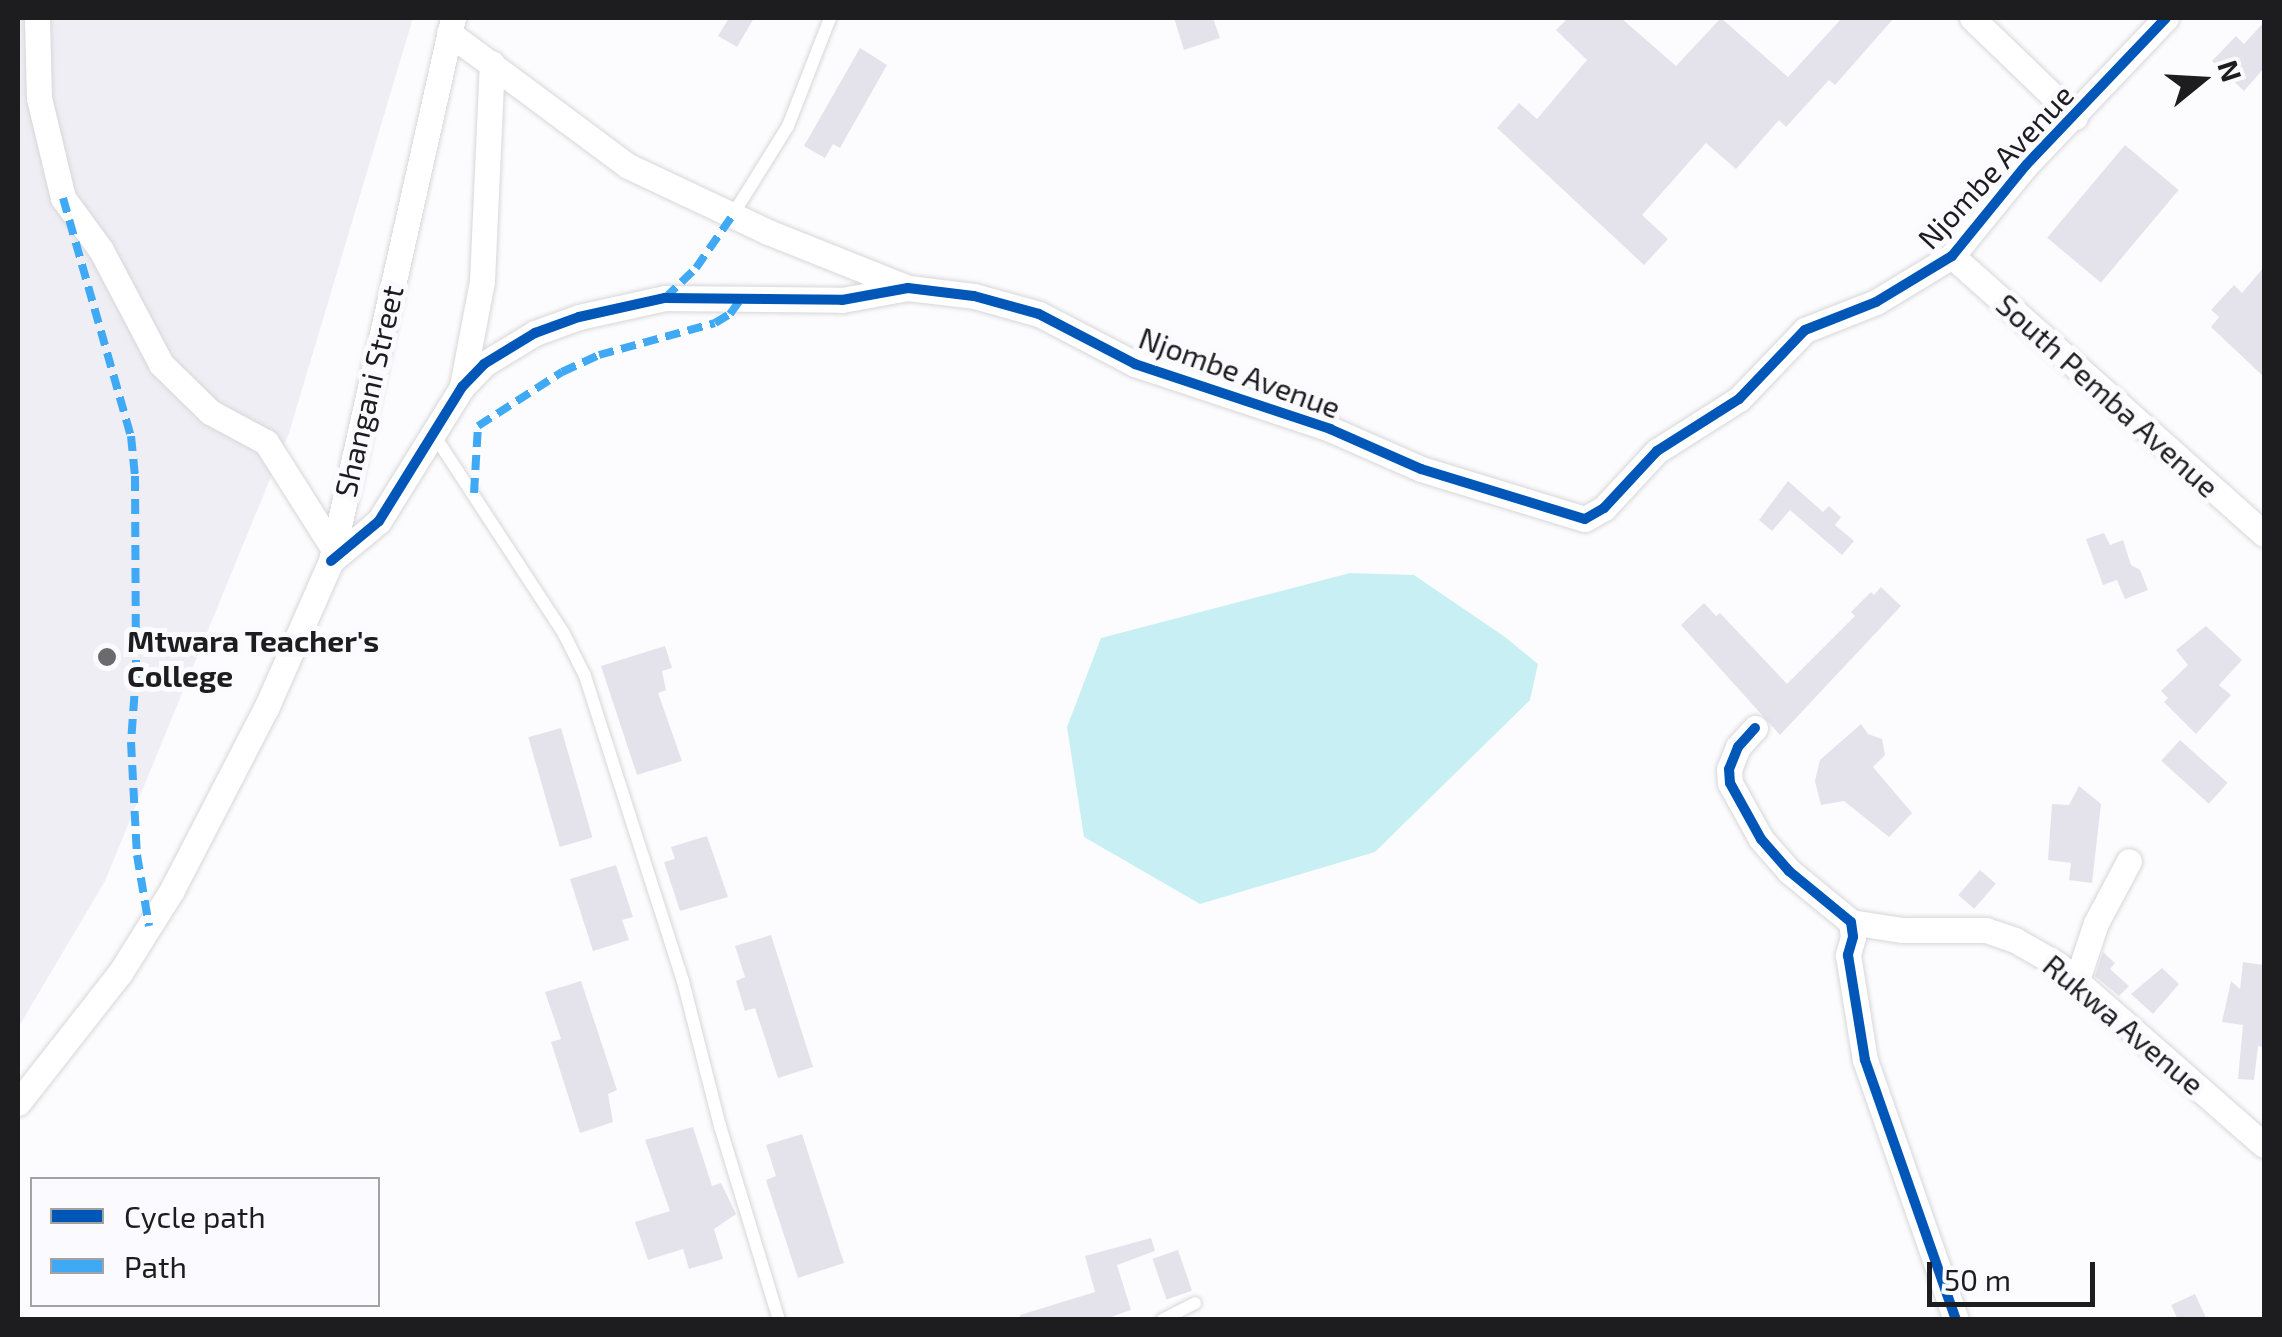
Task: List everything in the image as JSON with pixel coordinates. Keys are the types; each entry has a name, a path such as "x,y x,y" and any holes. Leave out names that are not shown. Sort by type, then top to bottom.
{"street":[{"path":"37,18 39,98 66,203 92,234 162,364 210,412 266,442 332,554"},
{"path":"1972,18 2075,118"},
{"name":"Njombe Avenue","path":"332,554 379,521 462,387 484,364 536,332 650,300 842,300 908,288 974,296 1039,314 1135,364 1330,430 1420,469 1585,519 1604,508 1657,450 1739,399 1805,330 1876,302 1952,256 2026,165 2075,118 2166,18"},
{"path":"451,25 492,63 628,166 732,216 908,288"},
{"name":"Shangani Street","path":"18,1103 120,973 172,890 268,706 332,554 451,25"},
{"path":"462,387 482,281 492,63"},
{"name":"South Pemba Avenue","path":"1952,256 2264,534"},
{"path":"1755,728 1738,747 1729,769 1739,803 1760,839 1788,871 1851,922 1854,937 1848,959 1865,1060 1956,1320"},
{"path":"2077,980 2096,923 2128,860"},
{"name":"Rukwa Avenue","path":"1851,922 1902,930 1986,930 2016,940 2077,980 2264,1145"}],"lane":[{"path":"732,216 788,126 830,18"},
{"path":"434,435 533,584 585,676 683,982 720,1126 779,1320"},
{"path":"1162,1320 1196,1303"}],"shaded area":[{"name":"Mtwara Teacher's College","path":"18,18 413,18 289,433 105,881 18,1028"}],"water":[{"path":"1350,573 1414,575 1505,637 1538,664 1530,700 1375,852 1200,904 1084,837 1067,727 1101,638"}],"building":[{"path":"729,18 754,18 737,47 718,36"},
{"path":"1174,18 1213,18 1220,38 1184,50"},
{"path":"1568,18 1621,18 1676,66 1721,18 1788,77 1842,18 1894,18 1835,85 1829,80 1786,127 1779,120 1736,169 1706,143 1642,215 1668,239 1644,265 1497,128 1519,103 1537,119 1587,60 1556,30"},
{"path":"2264,22 2264,68 2244,91 2212,61 2236,36 2244,44"},
{"path":"860,48 887,65 840,148 833,144 825,158 804,146"},
{"path":"2125,145 2179,190 2101,283 2047,238"},
{"path":"2264,267 2264,377 2211,327 2219,317 2211,310 2234,285 2242,293"},
{"path":"1788,481 1823,512 1829,506 1841,517 1835,525 1854,541 1842,555 1790,510 1772,531 1759,520"},
{"path":"2104,533 2110,545 2123,540 2131,565 2140,570 2148,590 2125,599 2117,580 2103,585 2086,539"},
{"path":"1881,587 1901,606 1780,735 1681,625 1704,603 1716,616 1720,613 1787,684 1855,616 1851,612"},
{"path":"2206,626 2242,660 2219,685 2231,695 2196,734 2164,702 2168,698 2161,691 2188,665 2176,650"},
{"path":"665,646 672,668 662,671 666,690 658,693 682,761 637,775 601,666"},
{"path":"1861,724 1868,734 1882,739 1885,755 1873,767 1912,813 1889,837 1844,801 1821,805 1815,781 1820,760"},
{"path":"561,728 592,838 560,847 528,737"},
{"path":"2180,740 2228,783 2209,804 2161,761"},
{"path":"2079,786 2101,804 2092,883 2069,880 2071,863 2048,860 2052,804 2069,805"},
{"path":"707,836 728,897 680,911 664,862 675,859 671,847"},
{"path":"616,865 633,917 622,920 629,940 593,951 570,879"},
{"path":"1980,870 1996,884 1974,909 1958,895"},
{"path":"771,935 813,1067 778,1078 755,1008 745,1011 736,981 745,977 735,946"},
{"path":"2103,952 2115,963 2110,969 2129,986 2119,996 2095,976"},
{"path":"2243,962 2264,965 2264,1047 2258,1046 2254,1080 2238,1079 2243,1025 2222,1022 2231,981 2240,989"},
{"path":"2162,968 2179,984 2153,1014 2131,994"},
{"path":"581,981 617,1090 608,1094 613,1122 580,1133 551,1042 561,1039 545,992"},
{"path":"693,1127 712,1186 721,1183 736,1214 714,1229 723,1259 689,1269 683,1249 648,1260 635,1222 670,1211 645,1140"},
{"path":"802,1134 844,1263 798,1278 766,1180 776,1176 766,1145"},
{"path":"1151,1238 1155,1251 1117,1265 1131,1310 1102,1320 1020,1320 1020,1315 1095,1292 1085,1256"},
{"path":"1178,1250 1192,1291 1166,1299 1152,1259"},
{"path":"2195,1294 2207,1320 2178,1320 2171,1305"}],"marked path":[{"path":"63,198 131,436 135,476 136,673 131,742 137,855 149,926"},
{"path":"665,298 696,268 732,216"},
{"path":"474,493 478,426 562,372 599,355 715,323 730,314 740,300"}],"cycle path":[{"path":"331,561 379,521 462,387 484,364 535,333 579,317 665,298 842,300 908,288 974,296 1039,314 1135,364 1330,429 1421,469 1585,519 1604,508 1657,451 1739,399 1805,330 1876,302 1952,256 2026,165 2166,18"},
{"path":"1755,728 1738,747 1729,769 1730,783 1761,839 1789,871 1851,922 1853,937 1848,955 1865,1060 1956,1320"}],"place":[{"name":"Mtwara Teacher's College","path":"107,657"}]}
